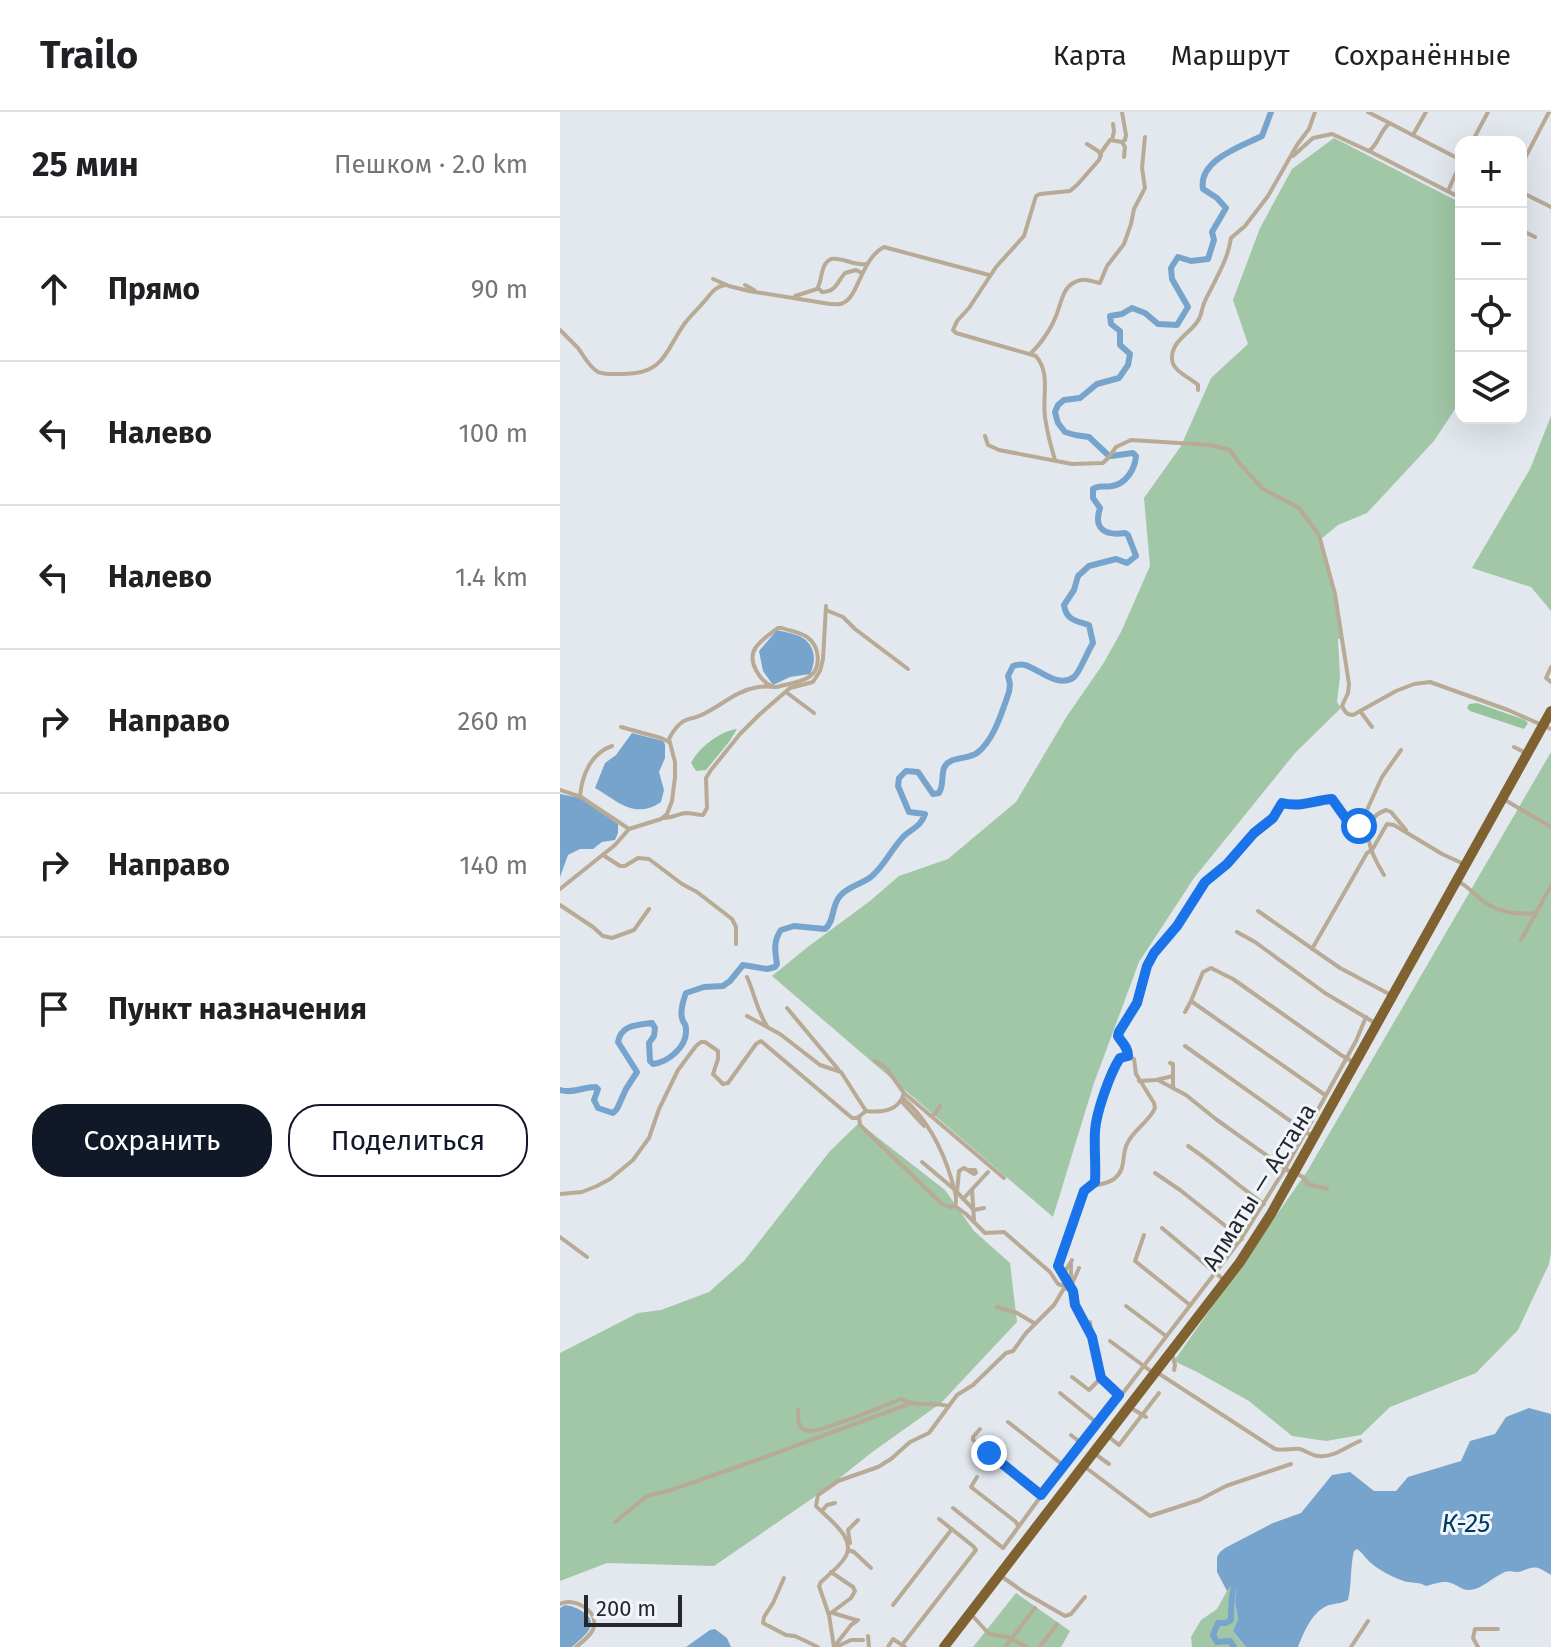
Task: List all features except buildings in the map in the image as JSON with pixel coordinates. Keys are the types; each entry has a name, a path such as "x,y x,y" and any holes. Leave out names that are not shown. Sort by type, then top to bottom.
{"highway":[{"name":"Алматы — Астана","path":"944,1647 1074,1483 1083,1465 1225,1281 1291,1172 1328,1094 1359,1046 1377,1025 1527,754 1547,728 1551,711"}],"street":[{"path":"1122,112 1126,135 1122,142"},
{"path":"1198,390 1195,382 1174,367 1174,352 1183,335 1198,321 1229,251 1231,238 1263,204 1309,129 1315,112"},
{"path":"1413,135 1426,112"},
{"path":"1475,136 1488,112"},
{"path":"1527,154 1549,112"},
{"path":"1365,113 1455,158"},
{"path":"1369,151 1390,123"},
{"path":"1055,460 1045,420 1043,368 1036,356 953,330 990,276 1024,236 1036,196 1075,188 1112,140 1113,124"},
{"path":"1290,158 1313,138 1336,136 1455,195"},
{"path":"1030,354 1050,328 1064,291 1080,280 1100,283 1110,261 1124,244 1134,209 1146,186 1142,168 1145,137"},
{"path":"1112,140 1122,142 1124,157"},
{"path":"1087,144 1100,154"},
{"path":"1448,191 1455,175"},
{"path":"1527,195 1551,207"},
{"path":"1527,233 1535,237"},
{"path":"713,279 756,292 842,304 848,299 866,264 880,249 888,248 990,276"},
{"path":"793,297 818,288 824,265 831,259 841,258 866,264"},
{"path":"818,288 829,292 845,273 856,270 862,273"},
{"path":"745,285 756,292"},
{"path":"560,330 589,365 598,371 610,374 644,372 664,359 684,324 712,292 719,286 729,286"},
{"path":"985,436 988,445 999,450 1072,464 1105,462 1116,447 1131,440 1210,445 1230,450 1262,488 1299,508 1319,535 1335,594 1349,684 1342,706 1348,715 1396,691 1430,682 1508,710 1547,728"},
{"path":"560,889 603,855 629,829 689,813 703,815 707,808 708,774 745,729 786,692 793,687 810,684 820,671 826,608 843,617 908,668"},
{"path":"664,818 674,791 675,762 669,742 671,735 686,720 700,716 731,697 759,686 773,687 805,679 814,672 818,660 817,650 807,637 782,628 775,630 754,650 754,666 759,676 773,687"},
{"path":"1546,679 1551,667"},
{"path":"759,676 759,686"},
{"path":"786,692 814,713"},
{"path":"1360,711 1372,727"},
{"path":"621,727 669,742"},
{"path":"580,796 584,775 591,761 612,746"},
{"path":"1514,747 1527,754"},
{"path":"1128,1056 1118,1036 1137,1003 1147,966 1205,882 1273,818 1281,804 1306,804 1332,799 1352,827 1356,828 1382,777 1401,750"},
{"path":"560,790 580,796 629,829"},
{"path":"1503,799 1551,827"},
{"path":"1368,808 1377,815"},
{"path":"1384,875 1372,850 1367,832 1370,825 1377,815 1389,810 1407,832"},
{"path":"1312,949 1387,824 1466,865"},
{"path":"603,855 620,866 638,858 649,859 732,919 736,927 736,944"},
{"path":"1457,881 1486,904 1501,911 1536,913"},
{"path":"1521,940 1551,886"},
{"path":"560,905 603,936 612,938 634,930 649,909"},
{"path":"1258,911 1354,976 1393,997"},
{"path":"1237,932 1377,1025"},
{"path":"1185,1012 1203,972 1215,969 1238,982 1349,1064"},
{"path":"747,977 768,1028"},
{"path":"1191,1001 1328,1094"},
{"path":"787,1008 818,1042 866,1111"},
{"path":"747,1016 780,1034 820,1065 840,1071"},
{"path":"1359,1046 1366,1017"},
{"path":"560,1194 582,1192 597,1186 633,1160 649,1138 674,1078 700,1042 718,1051 713,1074 723,1084 728,1083 761,1041 852,1118 866,1111 890,1110 902,1101"},
{"path":"1185,1046 1310,1135"},
{"path":"1092,1186 1096,1179 1095,1132 1098,1116 1117,1062 1122,1056 1128,1056 1134,1059 1136,1074 1154,1103 1154,1111 1127,1142 1123,1167 1118,1176 1084,1191 1058,1264 1073,1291 1075,1305 1090,1335 1101,1378 1144,1416"},
{"path":"875,1061 886,1068 902,1101 918,1112 942,1150 958,1201 974,1221 987,1234 1004,1232 1050,1272 1058,1284 1070,1286"},
{"path":"1170,1063 1173,1064 1173,1087"},
{"path":"1139,1081 1173,1076"},
{"path":"1158,1080 1190,1098 1291,1172 1303,1177 1308,1184 1327,1189"},
{"path":"902,1101 931,1116 1004,1178"},
{"path":"931,1116 940,1106"},
{"path":"859,1117 860,1125 947,1206 972,1190 988,1172"},
{"path":"1188,1146 1264,1204"},
{"path":"922,1162 956,1191"},
{"path":"956,1191 959,1171 964,1168 969,1170"},
{"path":"953,1508 1003,1548 1063,1466 1215,1273 1247,1241 1264,1204 1291,1172"},
{"path":"1155,1173 1247,1241"},
{"path":"972,1190 974,1221"},
{"path":"958,1201 974,1210 984,1208"},
{"path":"1162,1228 1225,1281"},
{"path":"1144,1235 1135,1261 1190,1305"},
{"path":"560,1237 587,1257"},
{"path":"1063,1275 1071,1262 1070,1286"},
{"path":"871,1568 848,1548 846,1537 816,1503 817,1498 823,1491 848,1477 878,1467 910,1442 929,1433 957,1395 1006,1353 1013,1351 1054,1305 1063,1290 1070,1286 1079,1268"},
{"path":"1126,1306 1166,1336"},
{"path":"997,1307 1017,1313 1035,1324"},
{"path":"1090,1322 1090,1335"},
{"path":"1110,1341 1275,1449 1298,1449 1323,1456 1360,1441"},
{"path":"1171,1352 1174,1370"},
{"path":"1072,1377 1089,1390 1101,1378"},
{"path":"1060,1393 1097,1423"},
{"path":"1107,1435 1119,1445 1159,1393"},
{"path":"798,1410 799,1425 809,1431 823,1429 901,1399 909,1404"},
{"path":"615,1522 647,1496 909,1404 948,1406"},
{"path":"1008,1422 1063,1466"},
{"path":"980,1429 973,1440 1041,1495"},
{"path":"1071,1435 1081,1443"},
{"path":"1094,1452 1109,1464"},
{"path":"1083,1465 1150,1516 1291,1464"},
{"path":"977,1477 971,1487 1018,1526"},
{"path":"822,1511 827,1505 835,1503"},
{"path":"888,1647 892,1639 904,1646 976,1552 976,1548 939,1519"},
{"path":"834,1646 830,1612 819,1586 845,1559 850,1541 848,1530 858,1520"},
{"path":"893,1605 952,1529"},
{"path":"830,1612 851,1598 855,1591 831,1572"},
{"path":"999,1575 1065,1616 1071,1614 1085,1597"},
{"path":"784,1578 763,1623 818,1647"},
{"path":"560,1604 574,1601 588,1610 593,1618 594,1628 576,1647"},
{"path":"1005,1647 1035,1608"},
{"path":"830,1612 858,1620 834,1646"},
{"path":"970,1613 989,1634 1027,1647"},
{"path":"1351,1647 1368,1621"},
{"path":"1040,1647 1057,1624"},
{"path":"1478,1647 1473,1638 1475,1629 1498,1629"},
{"path":"834,1646 866,1638 869,1647"}],"green space":[{"path":"1334,138 1455,200 1455,409 1434,441 1367,513 1338,525 1321,539 1334,588 1342,639 1338,639 1340,677 1337,702 1341,708 1295,753 1194,878 1139,962 1094,1083 1053,1217 772,976 899,876 948,859 1016,802 1067,716 1103,664 1150,566 1144,498 1181,446 1211,378 1248,344 1233,300 1260,228 1292,169"},
{"path":"1551,416 1551,611 1531,587 1472,568 1530,469"},
{"path":"1477,703 1528,723 1524,729 1467,708 1469,704"},
{"path":"737,729 706,770 696,771 691,763 699,752 710,741"},
{"path":"1551,752 1549,1264 1518,1330 1476,1373 1390,1407 1361,1435 1326,1441 1292,1436 1249,1401 1174,1361 1308,1170"},
{"path":"859,1123 945,1190 974,1231 1010,1263 1017,1322 941,1403 826,1489 714,1566 607,1563 560,1581 560,1353 638,1313 661,1310 709,1292 744,1261 830,1151"},
{"path":"1238,1576 1235,1602 1238,1619 1233,1631 1246,1647 1192,1647 1191,1637 1201,1620 1217,1609"},
{"path":"1016,1593 1070,1631 1061,1647 973,1647"}],"water":[{"path":"777,630 803,638 813,650 814,660 810,674 790,677 773,685 763,671 759,651"},
{"path":"632,733 665,744 665,758 659,772 664,790 661,802 643,809 626,807 595,788 605,763 616,755"},
{"path":"560,794 580,798 618,824 618,833 615,840 568,855 560,877"},
{"name":"К-25","path":"1529,1408 1551,1414 1551,1575 1534,1568 1505,1572 1483,1586 1469,1590 1445,1582 1426,1586 1385,1573 1357,1549 1354,1551 1348,1600 1329,1605 1318,1612 1298,1647 1246,1647 1233,1631 1238,1619 1235,1602 1238,1578 1227,1591 1217,1572 1217,1557 1225,1548 1273,1523 1301,1513 1332,1475 1350,1472 1374,1491 1396,1491 1408,1477 1461,1461 1470,1441 1495,1434 1506,1417"},
{"path":"565,1605 581,1611 591,1621 589,1630 572,1647 560,1647 560,1608"},
{"path":"715,1629 727,1638 731,1647 686,1647 710,1630"}],"waterway":[{"path":"1108,455 1089,437 1065,432 1055,412 1058,405 1064,400 1080,398 1097,384 1119,378 1128,365 1130,354 1120,345 1120,331 1111,324 1110,316 1132,308 1145,313 1158,324 1177,325 1188,307 1172,279 1171,268 1178,257 1191,261 1208,259 1214,240 1212,232 1226,208 1203,189 1203,179 1207,170 1223,155 1262,136 1271,112"},
{"path":"560,1090 596,1087 594,1100 598,1108 613,1113 637,1072 618,1042 622,1032 630,1027 652,1023 655,1028 649,1043 650,1061 659,1063 670,1057 680,1048 685,1036 686,1026 681,1012 686,993 704,987 723,986 743,965 767,969 775,967 776,942 781,930 794,926 825,929 840,896 872,876 904,836 919,824 925,814 909,812 898,786 899,778 906,771 918,772 933,794 939,793 946,764 977,753 993,733 1009,692 1008,676 1013,666 1025,665 1055,680 1074,677 1093,643 1089,625 1072,619 1065,610 1064,605 1074,590 1078,576 1089,566 1116,559 1127,563 1136,556 1128,535 1106,532 1098,521 1100,508 1093,498 1093,489 1122,482 1132,471 1136,456 1133,453 1111,456"},
{"path":"1234,1647 1230,1641 1217,1642 1213,1635 1218,1623 1231,1620 1233,1589 1241,1572"}],"route":[{"path":"989,1453 1041,1495 1119,1395 1101,1378 1092,1337 1075,1305 1073,1291 1058,1266 1084,1191 1095,1182 1098,1116 1113,1069 1120,1058 1128,1056 1119,1032 1137,1003 1147,966 1154,953 1177,926 1205,882 1273,818 1282,803 1306,804 1332,799 1352,827 1359,826"}]}
